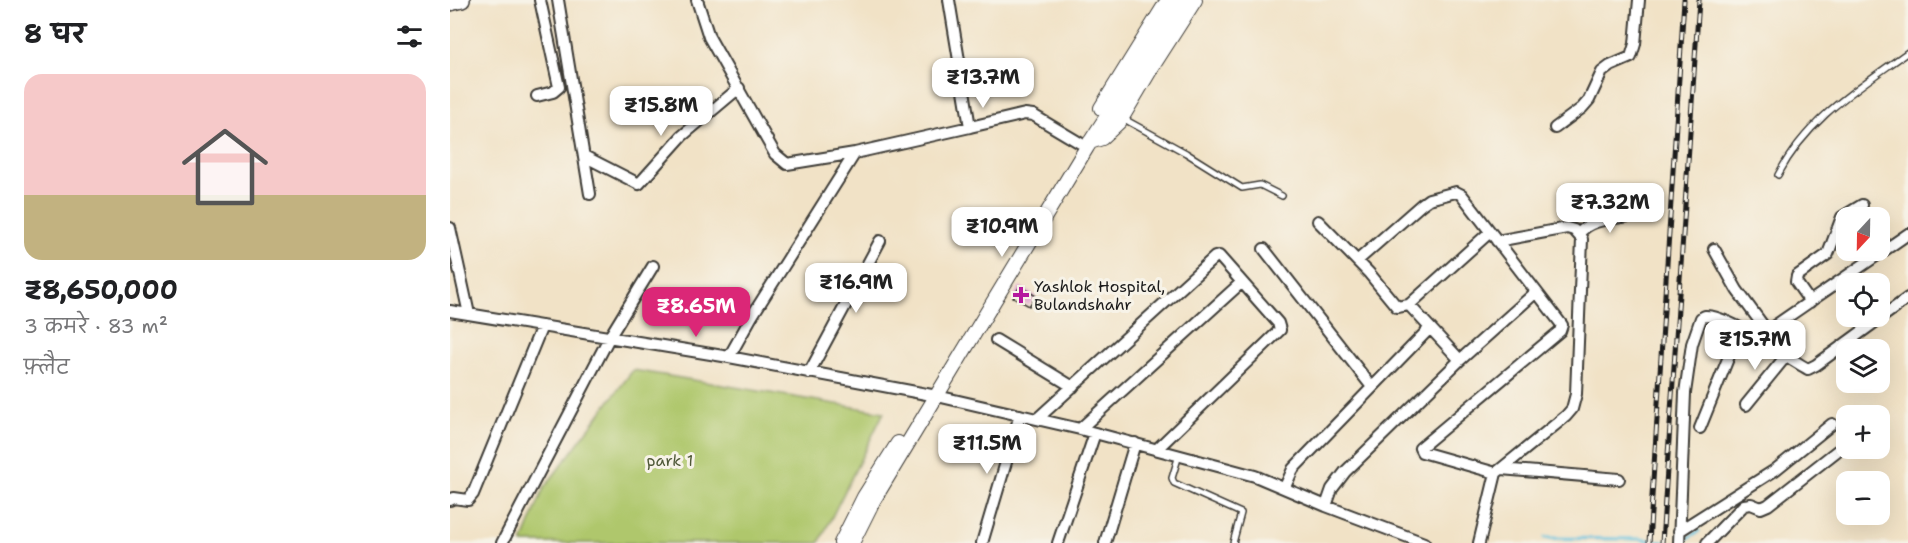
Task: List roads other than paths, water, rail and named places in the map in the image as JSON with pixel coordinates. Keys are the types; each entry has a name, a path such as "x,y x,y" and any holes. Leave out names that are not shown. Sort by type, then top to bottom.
{"main road":[{"path":"450,3 462,0"}],"street":[{"path":"537,96 553,92 559,87 540,0"},
{"path":"558,0 590,194"},
{"path":"698,0 709,37 775,154 780,160 795,164 855,153 1025,114 1034,115 1088,140 1102,138 1112,131 1122,118 1195,0"},
{"path":"949,0 970,127"},
{"path":"852,543 933,395 1088,140 1168,0"},
{"path":"1088,140 1182,0"},
{"path":"1554,128 1582,108 1589,100 1602,72 1630,57 1635,44 1639,0"},
{"path":"584,156 639,184 682,136 739,88"},
{"path":"729,357 855,153"},
{"path":"1357,261 1425,201 1453,192 1462,195 1562,325 1562,329 1420,448 1422,452 1499,471 1619,479"},
{"path":"1810,302 1796,279 1828,254 1842,217 1862,205"},
{"path":"1580,234 1583,228 1591,223 1628,216"},
{"path":"1318,221 1397,307 1409,305 1494,237 1567,228 1580,234 1583,258 1576,394 1572,409 1499,471 1479,543"},
{"path":"450,228 469,314"},
{"path":"1678,543 1685,393 1699,322 1705,316 1715,317 1740,329 1762,334 1908,234"},
{"path":"809,373 880,241"},
{"path":"1264,249 1372,387"},
{"path":"1714,249 1762,334 1786,356 1803,366 1812,368 1908,298"},
{"path":"1037,419 1215,257 1221,257 1278,323 1279,333 1157,449"},
{"path":"502,543 609,338 653,266"},
{"path":"1080,429 1242,282"},
{"path":"1326,506 1338,480 1460,360 1535,292"},
{"path":"1409,305 1460,360"},
{"path":"450,311 729,357 933,395 1080,429 1255,476 1424,543"},
{"path":"450,500 454,498 468,500 473,494 542,326"},
{"path":"1285,487 1291,472 1430,328"},
{"path":"1700,428 1740,329"},
{"path":"996,340 1073,387"},
{"path":"1746,405 1786,356"},
{"path":"841,543 864,496 933,395"},
{"path":"982,543 1020,415"},
{"path":"1679,531 1775,470 1832,424"},
{"path":"1058,543 1095,433"},
{"path":"1106,543 1135,443"},
{"path":"1707,543 1744,505 1751,504 1761,508 1768,505 1836,452"}],"lane":[{"path":"1778,176 1787,157 1824,114 1908,52"},
{"path":"1122,118 1186,153 1242,188 1260,185 1282,196"},
{"path":"1179,455 1172,478 1174,483 1241,513 1233,543"}],"waterway":[{"path":"1686,539 1699,531"},
{"path":"1545,538 1640,539 1667,543"}],"railway":[{"path":"1649,543 1684,0"},
{"path":"1662,543 1699,0"}],"place":[{"name":"Yashlok Hospital, Bulandshahr","path":"1021,295"}],"park label":[{"name":"park 1","path":"670,460"}]}
